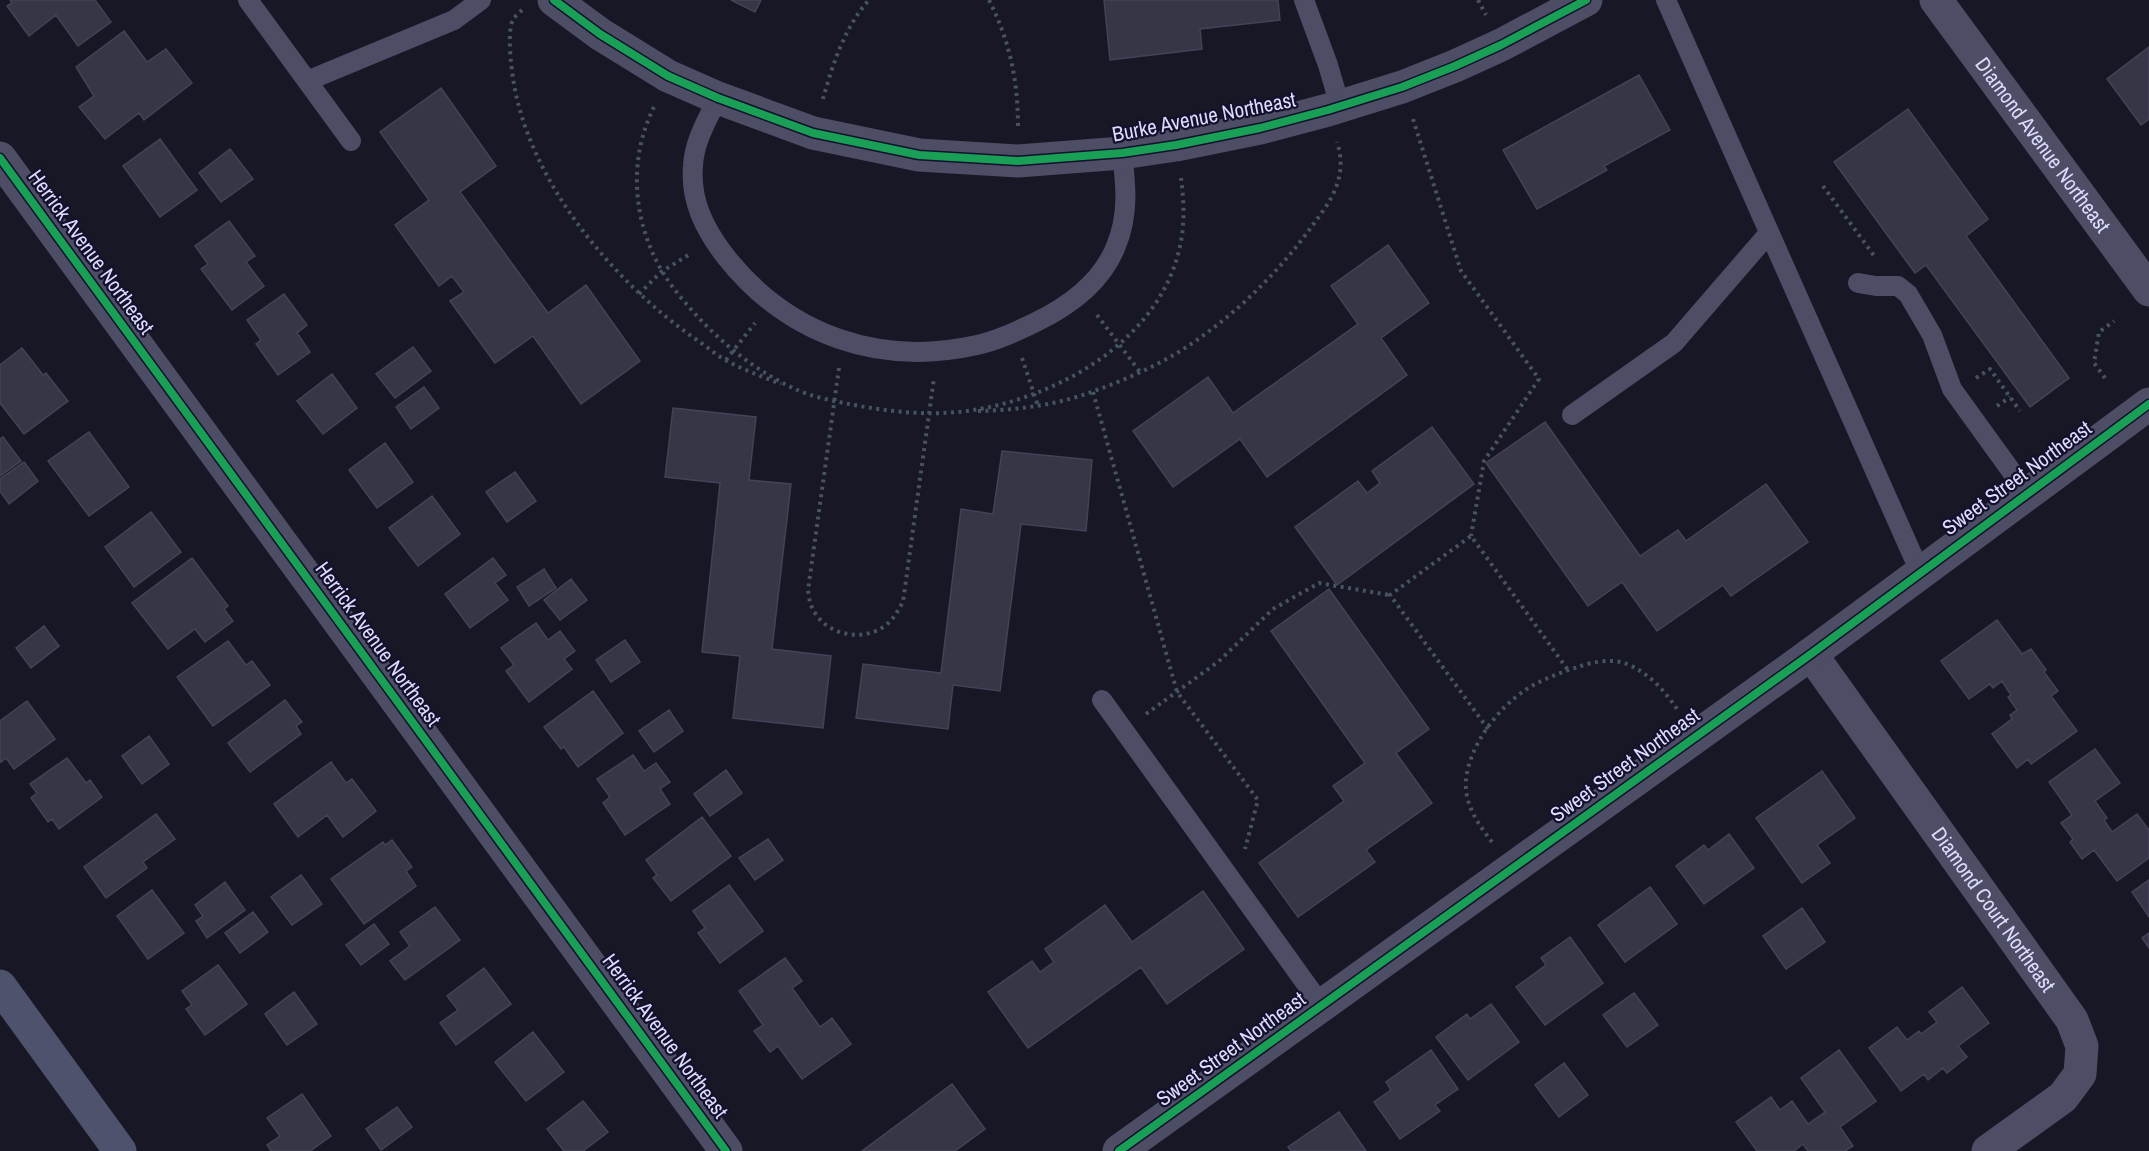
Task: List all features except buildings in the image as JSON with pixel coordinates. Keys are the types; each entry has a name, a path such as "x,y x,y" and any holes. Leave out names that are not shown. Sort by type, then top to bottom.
{"main road":[{"path":"0,986 120,1151"}],"street":[{"name":"Burke Avenue Northeast","path":"539,4 600,34 669,76 718,98 813,133 919,155 1018,161 1122,153 1176,145 1260,128 1334,108 1402,87 1455,66 1502,45 1586,0"},
{"name":"Diamond Avenue Northeast","path":"1936,0 2149,290"},
{"name":"Herrick Avenue Northeast","path":"0,158 726,1151"},
{"name":"Sweet Street Northeast","path":"1119,1151 1811,654 2149,404"},
{"name":"Diamond Court Northeast","path":"1811,654 2072,1020 2082,1046 2080,1074 2063,1097 1988,1151"}],"lane":[{"path":"248,0 351,141"},
{"path":"307,81 454,20 482,0"},
{"path":"1304,0 1328,65 1334,108"},
{"path":"1666,0 1920,572"},
{"path":"718,98 699,138 693,164 693,192 701,217 713,240 740,274 771,302 805,325 842,340 891,351 938,351 978,345 1014,333 1050,316 1082,294 1102,272 1116,247 1121,230 1127,196 1122,153"},
{"path":"1572,415 1674,343 1769,233"},
{"path":"1858,283 1898,286 1908,294 1932,335 1952,389 2027,493"},
{"path":"1102,699 1322,1006"}],"path":[{"path":"813,133 840,48 862,7 869,0"},
{"path":"989,0 1001,23 1014,72 1018,118 1018,161"},
{"path":"539,4 512,21 510,59 515,96 529,136 547,176 591,241 639,294 682,330 726,360 794,389 834,401 882,411 929,414 1003,411 1038,406 1093,392 1140,372 1176,353 1210,329 1270,276 1299,244 1324,209 1336,188 1341,170 1334,108"},
{"path":"669,76 651,112 643,139 636,195 642,225 661,272 705,325 761,371 794,389"},
{"path":"1390,595 1471,536 1484,461 1539,379 1461,271 1402,87"},
{"path":"966,411 1034,394 1065,381 1093,364 1142,322 1159,299 1180,247 1184,218 1176,145"},
{"path":"639,294 661,272 713,240"},
{"path":"1082,294 1140,372"},
{"path":"726,360 771,302"},
{"path":"2105,378 2094,363 2099,332 2114,321"},
{"path":"1014,333 1038,406"},
{"path":"842,340 808,590 815,613 824,623 849,634 862,635 874,632 886,625 903,602 938,351"},
{"path":"1093,392 1177,692 1258,800 1245,850"},
{"path":"1471,536 1568,670"},
{"path":"1124,730 1218,662 1272,609 1319,583 1390,595 1488,729"},
{"path":"1511,869 1473,815 1466,783 1469,764 1477,745 1503,709 1523,691 1545,679 1587,664 1625,663 1654,680 1696,736"}],"cycle path":[{"path":"554,0 600,34 668,76 718,98 813,133 919,155 1018,161 1122,153 1176,145 1260,128 1328,110 1402,87 1455,66 1501,45 1586,0"},
{"path":"0,158 726,1151"},
{"path":"1119,1151 1811,654 2149,404"}]}
